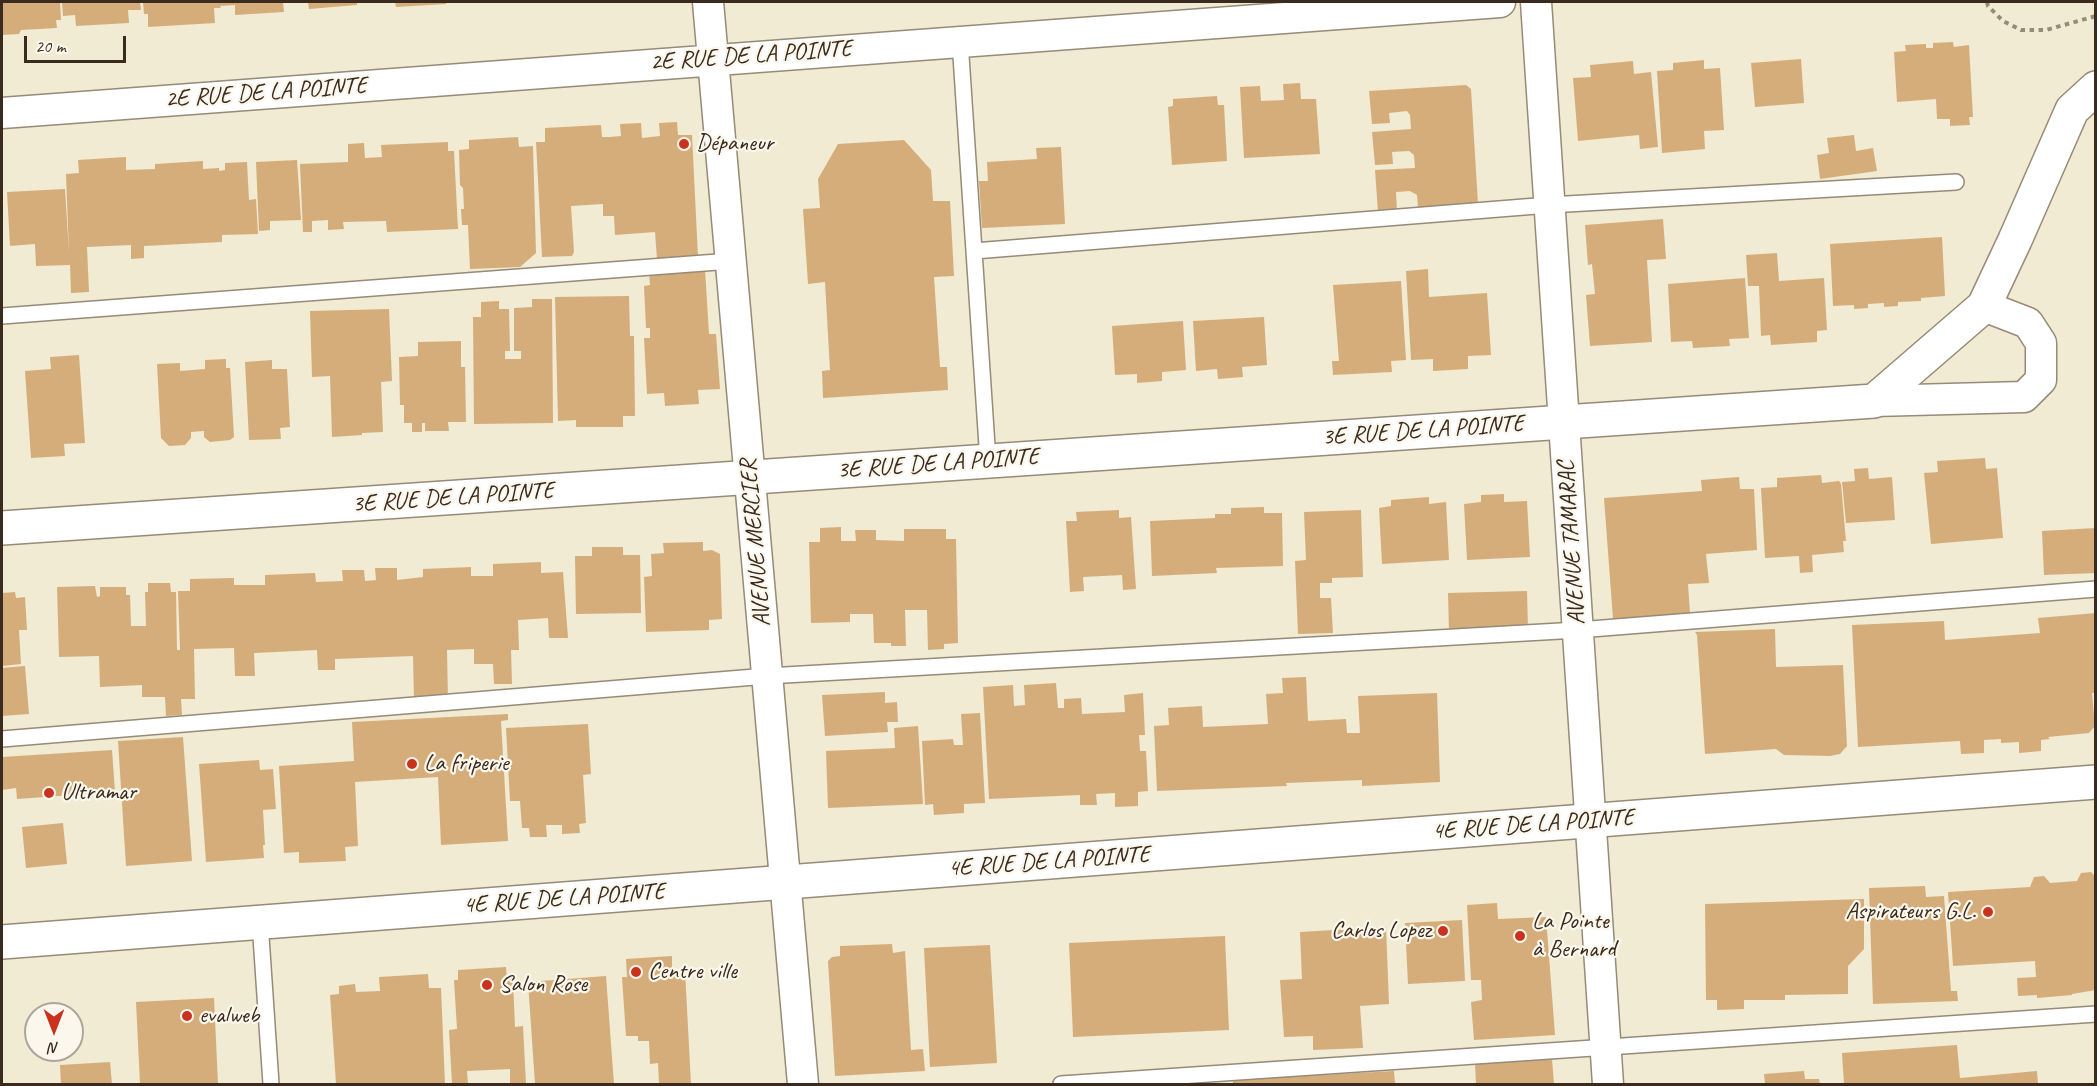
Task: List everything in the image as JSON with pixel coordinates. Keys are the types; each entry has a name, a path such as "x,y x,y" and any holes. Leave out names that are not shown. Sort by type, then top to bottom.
{"street":[{"name":"AVENUE MERCIER","path":"708,2 804,1084"},
{"name":"2E RUE DE LA POINTE","path":"2,113 1500,2"},
{"name":"AVENUE TAMARAC","path":"1536,2 1608,1084"},
{"path":"1874,401 1984,306 2072,110 2096,88"},
{"name":"3E RUE DE LA POINTE","path":"2,528 1874,401 2024,397 2041,380 2041,343 2028,323 1984,306"},
{"name":"4E RUE DE LA POINTE","path":"2,942 2096,782"}],"lane":[{"path":"960,41 988,461"},
{"path":"974,251 1550,205 1956,182"},
{"path":"2,316 731,261"},
{"path":"2,739 767,676 1578,630 2096,589"},
{"path":"260,922 271,1084"},
{"path":"1061,1084 2096,1014"}],"path":[{"path":"1987,2 1988,6 2003,21 2021,30 2046,30 2096,16"}],"building":[{"path":"2,2 60,2 61,20 56,20 57,28 21,30 19,34 2,35"},
{"path":"62,2 140,2 141,10 128,10 129,23 76,26 75,15 63,16"},
{"path":"143,2 283,2 284,12 235,15 235,5 220,6 221,8 214,8 215,23 148,27 148,14 144,14"},
{"path":"308,2 357,2 357,5 309,9"},
{"path":"395,2 446,2 446,4 396,7"},
{"path":"1953,42 1954,47 1969,45 1973,117 1969,117 1970,125 1950,126 1950,119 1937,119 1936,99 1897,102 1894,52 1906,51 1905,45 1926,44 1926,48 1933,48 1933,43"},
{"path":"1801,59 1804,103 1755,107 1751,63"},
{"path":"1704,60 1704,69 1720,68 1724,130 1704,131 1705,149 1662,153 1657,71 1673,70 1673,63"},
{"path":"1633,61 1634,74 1651,72 1658,147 1640,149 1639,135 1578,141 1573,78 1591,77 1590,65"},
{"path":"1300,83 1301,99 1316,99 1320,154 1244,158 1240,87 1260,86 1261,101 1284,100 1283,84"},
{"path":"1466,85 1471,89 1478,204 1418,208 1417,195 1410,191 1396,192 1397,211 1378,212 1375,170 1415,168 1414,155 1409,151 1392,152 1393,164 1375,165 1372,132 1411,129 1410,115 1407,111 1389,113 1390,123 1372,124 1369,91"},
{"path":"1217,96 1218,105 1224,105 1227,161 1172,165 1168,107 1173,106 1173,99"},
{"path":"677,122 678,135 692,135 698,257 657,259 655,232 615,235 614,216 603,216 603,204 571,206 574,252 572,256 542,257 536,142 545,142 545,128 601,125 602,137 610,137 621,136 620,124 641,123 642,138 660,136 659,123"},
{"path":"1854,135 1856,151 1873,148 1877,171 1820,179 1817,155 1829,153 1827,138"},
{"path":"518,137 519,147 533,146 536,253 520,267 470,269 468,225 462,225 461,209 464,209 463,188 460,185 459,150 469,149 469,140"},
{"path":"904,140 931,170 933,201 950,201 954,276 934,277 940,367 947,367 948,390 823,398 822,371 830,370 825,282 808,284 803,209 820,208 818,179 838,144"},
{"path":"448,142 448,151 454,151 458,229 387,232 386,221 343,222 344,229 328,230 328,220 312,221 312,232 303,232 300,164 348,162 348,144 364,143 365,158 382,157 381,145"},
{"path":"1061,147 1065,224 982,228 979,181 988,181 987,162 1037,159 1036,148"},
{"path":"126,157 126,170 155,169 155,164 203,161 203,169 219,168 219,171 225,170 225,163 247,162 249,200 256,199 258,234 222,235 222,242 144,246 144,258 131,259 131,245 87,247 89,292 71,293 70,265 36,266 35,244 10,246 7,192 65,189 69,253 66,174 79,173 78,160"},
{"path":"297,160 301,220 270,221 270,230 259,231 256,162"},
{"path":"1663,219 1666,259 1647,260 1652,342 1590,346 1586,295 1595,294 1592,264 1588,265 1585,225"},
{"path":"1942,237 1945,296 1921,298 1921,301 1898,302 1898,306 1884,307 1884,303 1868,304 1868,308 1854,309 1854,305 1833,306 1830,244"},
{"path":"1777,253 1779,281 1824,278 1827,330 1817,331 1817,342 1771,345 1770,335 1761,336 1759,286 1748,286 1746,255"},
{"path":"705,269 709,334 716,334 720,389 698,390 699,404 665,406 664,393 647,394 644,338 650,338 650,328 646,328 644,286 650,285 649,273"},
{"path":"1428,269 1429,297 1487,293 1491,355 1468,356 1468,369 1433,371 1433,359 1411,360 1406,271"},
{"path":"1745,278 1749,338 1729,339 1730,346 1693,348 1692,341 1671,342 1668,284"},
{"path":"1401,281 1406,360 1391,361 1392,372 1333,375 1332,361 1339,361 1333,285"},
{"path":"629,296 630,336 634,336 635,416 623,416 623,427 576,427 576,420 558,421 555,297"},
{"path":"532,299 552,299 553,423 474,424 473,317 481,317 481,302 499,301 499,309 509,309 510,351 505,351 505,359 521,359 521,351 514,351 514,308 532,307"},
{"path":"389,309 392,381 381,382 383,432 332,437 330,376 312,377 310,311"},
{"path":"1264,317 1267,365 1242,367 1243,377 1218,379 1217,369 1196,371 1193,321"},
{"path":"1183,321 1186,370 1162,372 1162,381 1137,383 1137,374 1115,375 1112,326"},
{"path":"461,341 461,367 465,367 466,422 448,422 449,431 425,431 425,423 422,423 422,432 412,432 412,423 404,423 404,405 400,405 399,357 418,356 418,342"},
{"path":"79,355 85,443 64,444 65,456 31,458 25,371 51,369 50,357"},
{"path":"226,359 226,368 230,368 234,437 230,440 210,442 204,437 204,431 191,432 191,438 185,445 169,446 161,438 157,364 180,363 180,371 205,369 205,360"},
{"path":"272,360 272,369 287,369 290,427 280,428 281,439 249,440 245,362"},
{"path":"1985,458 1986,469 1997,468 2003,538 1931,544 1924,473 1938,472 1937,461"},
{"path":"1868,468 1869,479 1892,477 1895,520 1846,523 1842,482 1855,481 1854,469"},
{"path":"1821,475 1822,483 1839,481 1841,484 1846,541 1843,541 1844,552 1812,555 1813,572 1800,573 1799,556 1765,558 1761,488 1777,487 1777,478"},
{"path":"1739,477 1740,489 1754,489 1757,550 1706,554 1709,583 1688,584 1690,613 1613,619 1604,498 1702,491 1701,480"},
{"path":"1504,494 1504,502 1527,501 1530,557 1467,560 1464,504 1481,502 1481,495"},
{"path":"1429,497 1429,504 1446,502 1449,560 1382,564 1379,508 1391,506 1391,500"},
{"path":"1264,507 1264,513 1282,513 1283,566 1216,568 1217,573 1152,576 1150,521 1215,518 1215,514 1231,514 1231,508"},
{"path":"1119,510 1119,518 1131,517 1136,589 1123,590 1122,575 1083,577 1084,591 1070,592 1066,521 1077,521 1076,512"},
{"path":"1361,510 1363,577 1332,578 1332,583 1320,583 1320,598 1331,598 1333,633 1298,634 1295,561 1306,560 1304,512"},
{"path":"841,527 841,541 856,541 855,530 876,530 876,540 904,541 904,529 946,529 946,539 956,539 958,643 944,644 944,649 928,650 927,610 905,610 906,646 874,643 873,614 850,614 850,622 811,623 809,542 820,542 820,528"},
{"path":"2096,528 2096,573 2044,575 2042,531"},
{"path":"703,542 703,551 712,550 720,554 722,619 709,620 709,630 646,632 644,577 652,576 651,554 664,553 663,543"},
{"path":"592,547 623,547 623,555 640,555 641,613 576,614 575,556 592,556"},
{"path":"541,562 541,573 563,572 568,638 549,638 548,618 518,620 519,650 511,650 512,684 494,684 493,664 474,664 474,649 447,650 448,700 414,701 413,656 335,659 335,670 318,670 317,650 254,653 255,676 235,676 234,648 194,649 195,699 181,699 182,715 166,716 165,697 142,697 142,685 100,687 99,656 59,657 57,587 95,586 97,597 100,596 100,587 126,587 126,595 130,595 131,626 146,626 145,592 148,592 148,583 170,583 171,592 176,592 177,650 180,650 178,591 190,591 190,579 234,578 234,585 265,585 265,575 315,573 316,582 343,581 342,570 364,570 365,581 376,580 375,568 397,568 397,580 423,577 423,569 471,567 471,576 493,576 493,564"},
{"path":"1527,591 1528,629 1449,631 1448,593"},
{"path":"15,592 16,598 25,597 27,630 19,630 21,664 2,666 2,593"},
{"path":"2096,613 2096,693 2092,693 2095,726 2089,733 2048,737 2050,739 2041,740 2041,751 2019,753 2019,742 2001,743 2001,739 1984,740 1984,753 1961,754 1960,741 1858,747 1852,625 1944,621 1945,640 2040,633 2038,618"},
{"path":"1775,629 1776,667 1843,665 1847,746 1840,754 1830,756 1784,755 1776,749 1705,754 1695,632"},
{"path":"25,666 29,714 2,716 2,668"},
{"path":"1306,677 1308,721 1346,719 1347,733 1360,733 1358,696 1437,693 1440,782 1362,786 1362,780 1286,783 1287,786 1157,791 1154,726 1169,725 1168,708 1202,706 1203,727 1268,724 1266,694 1283,693 1282,678"},
{"path":"1056,683 1058,708 1064,708 1064,699 1081,698 1082,714 1125,712 1124,695 1143,693 1145,735 1139,735 1140,751 1146,751 1148,791 1138,792 1138,806 1115,807 1115,793 1096,794 1097,805 1080,805 1080,795 989,799 983,687 1013,685 1014,706 1025,705 1024,685"},
{"path":"885,692 885,703 897,702 898,722 887,722 888,732 825,736 822,695"},
{"path":"980,713 985,803 964,804 964,813 934,815 933,804 925,805 922,741 953,739 954,745 963,745 961,714"},
{"path":"508,714 508,720 501,721 508,841 441,845 438,777 355,782 358,846 345,847 346,861 299,863 299,852 284,853 279,766 354,761 352,722"},
{"path":"588,724 591,774 583,775 586,823 579,824 580,833 562,834 562,825 546,825 547,837 530,837 529,828 522,828 520,801 510,801 506,728"},
{"path":"918,726 923,804 828,808 826,751 895,748 894,728"},
{"path":"183,737 192,861 126,866 118,741"},
{"path":"112,750 115,792 17,799 16,788 2,790 2,757"},
{"path":"259,760 260,770 273,769 276,809 263,810 264,858 206,862 199,764"},
{"path":"63,823 67,864 26,868 22,827"},
{"path":"2091,872 2096,877 2096,990 2037,998 2037,995 2018,996 2017,978 2036,977 2035,961 1953,966 1948,892 2030,887 2034,877 2044,876 2050,883 2077,881 2081,873"},
{"path":"1925,886 1926,897 1944,896 1951,991 1957,991 1958,1001 1873,1004 1869,888"},
{"path":"1864,899 1864,949 1848,966 1848,994 1785,995 1785,1000 1744,1000 1744,1009 1717,1010 1717,1000 1706,1000 1705,904"},
{"path":"1497,903 1498,919 1546,917 1555,1035 1474,1040 1471,1002 1482,1000 1481,980 1471,980 1467,905"},
{"path":"1462,920 1465,981 1408,984 1405,923"},
{"path":"1386,927 1389,1004 1360,1006 1363,1048 1313,1050 1313,1036 1284,1037 1280,980 1302,979 1300,932"},
{"path":"1225,936 1229,1030 1073,1037 1069,943"},
{"path":"892,944 893,953 905,951 911,1050 923,1049 925,1071 835,1076 828,961 832,957 840,956 840,946"},
{"path":"990,945 997,1063 930,1067 924,948"},
{"path":"672,956 672,972 685,971 691,1084 659,1084 658,1063 650,1064 649,1041 638,1041 638,1036 626,1036 622,977 627,977 626,959"},
{"path":"506,967 507,980 513,980 515,1027 523,1026 526,1084 510,1084 510,1069 467,1071 468,1084 452,1084 449,1030 457,1029 454,980 458,980 458,970"},
{"path":"428,974 429,988 441,988 445,1084 336,1084 330,995 339,994 339,986 355,984 356,992 380,991 379,977"},
{"path":"606,976 614,1084 535,1084 528,982"},
{"path":"214,998 218,1084 140,1084 136,1002"},
{"path":"1957,1045 1960,1078 2037,1071 2038,1084 1844,1084 1842,1053"},
{"path":"1552,1059 1554,1084 1476,1084 1475,1063"},
{"path":"110,1062 112,1084 61,1084 60,1065"},
{"path":"1394,1071 1395,1084 1233,1084 1233,1080"},
{"path":"1804,1071 1805,1079 1819,1079 1820,1084 1765,1084 1764,1074"}],"place":[{"name":"Dépaneur","path":"684,144"},
{"name":"La friperie","path":"412,764"},
{"name":"Ultramar","path":"49,793"},
{"name":"Aspirateurs G.L.","path":"1988,912"},
{"name":"Carlos Lopez","path":"1443,931"},
{"name":"La Pointe à Bernard","path":"1520,936"},
{"name":"Centre ville","path":"636,972"},
{"name":"Salon Rose","path":"487,985"},
{"name":"evalweb","path":"187,1016"}]}
